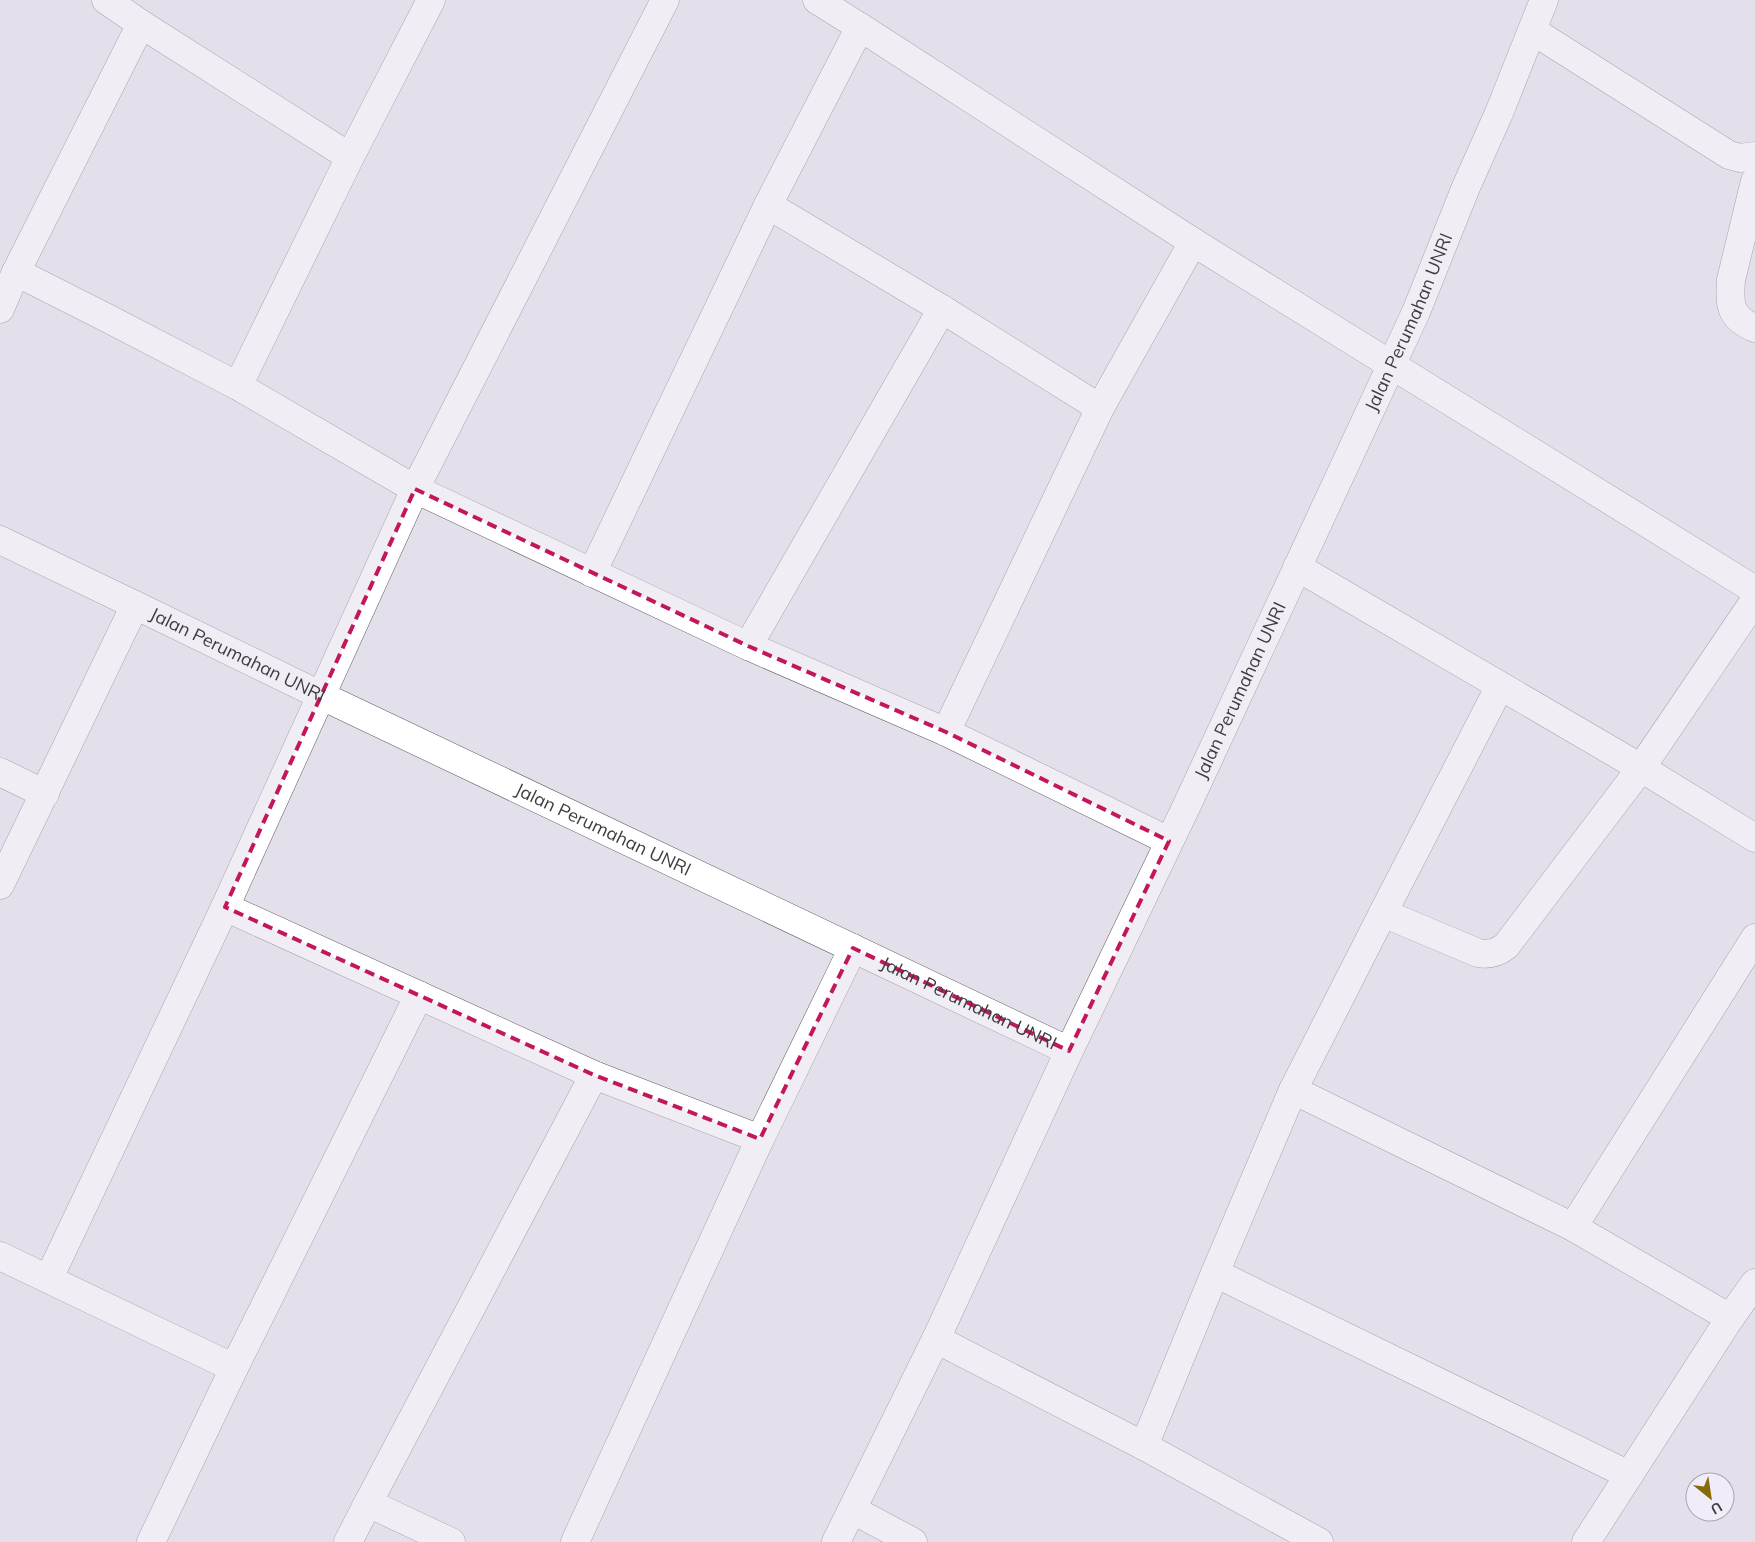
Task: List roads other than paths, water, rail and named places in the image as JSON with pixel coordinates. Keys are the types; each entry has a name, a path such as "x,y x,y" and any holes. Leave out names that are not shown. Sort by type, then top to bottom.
{"street":[{"path":"106,0 350,157"},
{"path":"238,386 350,157 431,0"},
{"path":"49,1278 225,907 415,489 665,0"},
{"path":"817,0 1192,242 1755,590"},
{"name":"Jalan Perumahan UNRI","path":"0,885 135,605 322,696 1069,1051 1169,842 1416,312 1466,187 1533,31 1544,0"},
{"path":"0,309 16,272 141,24"},
{"path":"592,573 768,205 860,27"},
{"path":"1533,31 1729,155 1740,158 1755,156"},
{"path":"1755,181 1731,280 1730,297 1733,312 1742,323 1755,328"},
{"path":"768,205 942,309 1100,408"},
{"path":"946,732 1100,408 1192,242"},
{"path":"16,272 238,386 415,489 748,646 946,732 1169,842"},
{"path":"748,646 942,309"},
{"path":"0,540 135,605"},
{"path":"1298,567 1641,768 1755,838"},
{"path":"1383,914 1478,954 1486,955 1499,951 1506,946 1641,768 1755,600"},
{"path":"1144,1446 1293,1090 1500,686"},
{"path":"0,772 45,794"},
{"path":"225,907 594,1075 760,1139"},
{"path":"1573,1227 1755,938"},
{"path":"574,1542 760,1139 853,948"},
{"path":"151,1542 234,1368 419,995"},
{"path":"836,1542 936,1339 1069,1051"},
{"path":"348,1542 594,1075"},
{"path":"1293,1090 1573,1227 1730,1318"},
{"path":"0,1256 234,1368"},
{"path":"1215,1273 1629,1475"},
{"path":"1586,1542 1730,1318 1755,1283"},
{"path":"936,1339 1144,1446 1319,1542"},
{"path":"368,1503 451,1542"},
{"path":"853,1510 913,1542"}]}
